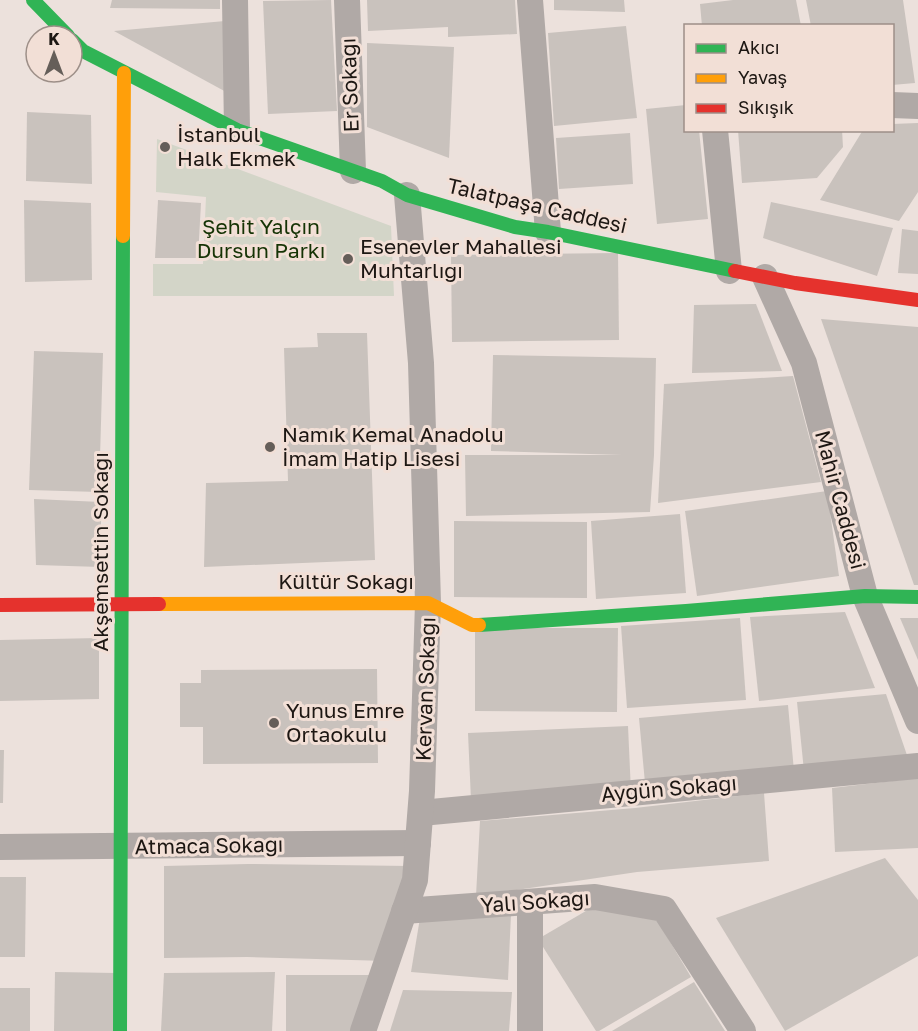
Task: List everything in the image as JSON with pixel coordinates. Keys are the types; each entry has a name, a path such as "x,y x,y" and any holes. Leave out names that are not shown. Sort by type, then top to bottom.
{"street":[{"path":"236,0 237,130"},
{"name":"Er Sokağı","path":"347,0 353,171"},
{"path":"530,0 548,232"},
{"path":"45,5 59,24"},
{"name":"Talatpaşa Caddesi","path":"84,52 237,130 382,181 407,195 514,227 548,232 729,271 918,300"},
{"name":"Akşemsettin Sokağı","path":"120,1031 124,73"},
{"path":"894,105 918,106"},
{"path":"715,132 729,271"},
{"name":"Kervan Sokağı","path":"363,1031 415,880 421,813 428,603 421,363 407,195"},
{"name":"Mahir Caddesi","path":"765,277 804,363 865,596 918,721"},
{"name":"Kültür Sokağı","path":"0,605 428,603 472,625 865,596 918,597"},
{"name":"Aygün Sokağı","path":"421,813 918,766"},
{"name":"Atmaca Sokağı","path":"0,847 418,843"},
{"name":"Yalı Sokağı","path":"404,911 595,897 664,909 743,1031"},
{"path":"530,903 530,1031"}],"green space":[{"name":"Şehit Yalçın Dursun Parkı","path":"157,139 391,226 394,296 153,296 153,264 203,264 206,197 156,192"}],"building":[{"path":"112,0 220,0 220,9 110,8"},
{"path":"331,0 337,111 268,114 263,1"},
{"path":"367,0 515,0 517,34 448,37 448,27 368,31"},
{"path":"554,0 624,0 625,12 554,10"},
{"path":"733,0 796,0 801,24 702,24 700,4"},
{"path":"806,0 903,0 915,83 894,85 894,24 811,24"},
{"path":"225,21 228,93 114,31"},
{"path":"626,26 637,118 554,126 548,33"},
{"path":"367,43 454,47 449,158 367,127"},
{"path":"684,105 684,132 699,132 708,219 657,224 646,109"},
{"path":"27,112 91,115 92,184 26,181"},
{"path":"918,123 918,192 899,221 820,200 862,132 894,132 894,124"},
{"path":"738,132 842,132 843,147 817,178 742,183"},
{"path":"630,133 633,184 559,189 556,138"},
{"path":"24,200 91,203 92,280 25,282"},
{"path":"158,200 201,203 198,258 155,258"},
{"path":"771,202 893,228 877,276 763,238"},
{"path":"902,229 918,231 918,274 898,273"},
{"path":"618,253 619,340 452,342 451,255"},
{"path":"756,304 782,371 692,373 694,305"},
{"path":"821,319 918,327 918,585 914,585"},
{"path":"317,333 367,333 375,560 204,567 206,483 288,481 284,348 318,347"},
{"path":"34,351 103,353 99,492 29,490"},
{"path":"493,355 656,358 650,512 466,516 465,455 622,455 491,451"},
{"path":"793,376 821,482 658,503 664,384"},
{"path":"827,491 839,576 697,596 685,511"},
{"path":"34,499 101,502 101,567 36,565"},
{"path":"680,514 686,593 596,599 591,521"},
{"path":"454,521 587,522 587,598 454,597"},
{"path":"845,612 875,688 759,701 750,617"},
{"path":"740,618 746,700 627,708 621,626"},
{"path":"900,618 918,618 918,660"},
{"path":"475,628 618,628 617,712 475,711"},
{"path":"99,638 99,699 0,701 0,640"},
{"path":"377,669 378,763 203,764 203,727 180,727 180,683 201,683 201,670"},
{"path":"886,694 909,761 804,771 797,702"},
{"path":"788,705 794,771 645,783 639,718"},
{"path":"628,726 631,792 471,800 468,733"},
{"path":"0,750 4,750 3,803 0,803"},
{"path":"918,778 918,848 835,852 832,788"},
{"path":"764,793 769,861 637,872 476,896 480,821 635,808"},
{"path":"885,858 918,900 918,956 785,1031 716,918"},
{"path":"248,864 410,866 387,961 247,957 164,958 164,866"},
{"path":"0,877 26,877 25,957 0,957"},
{"path":"591,908 656,918 691,977 599,1031 596,1031 538,939"},
{"path":"511,914 508,980 411,972 420,918"},
{"path":"55,972 116,973 115,1031 54,1031"},
{"path":"275,972 272,1031 161,1031 164,973"},
{"path":"286,975 372,975 354,1031 286,1031"},
{"path":"694,982 725,1031 612,1031"},
{"path":"0,988 30,988 30,1031 0,1031"},
{"path":"403,990 512,992 509,1031 390,1031"}],"traffic: fast":[{"path":"33,0 56,24"},
{"path":"84,52 237,130 382,181 407,195 515,227 735,271"},
{"path":"120,1031 123,236"},
{"path":"479,625 865,596 918,597"}],"traffic: slow":[{"path":"123,236 124,73"},
{"path":"159,604 428,603 472,625 479,625"}],"traffic: jam":[{"path":"735,271 795,283 918,300"},
{"path":"0,605 159,604"}],"place":[{"name":"İstanbul Halk Ekmek","path":"165,147"},
{"name":"Esenevler Mahallesi Muhtarlığı","path":"348,259"},
{"name":"Namık Kemal Anadolu İmam Hatip Lisesi","path":"270,447"},
{"name":"Yunus Emre Ortaokulu","path":"274,723"}]}
